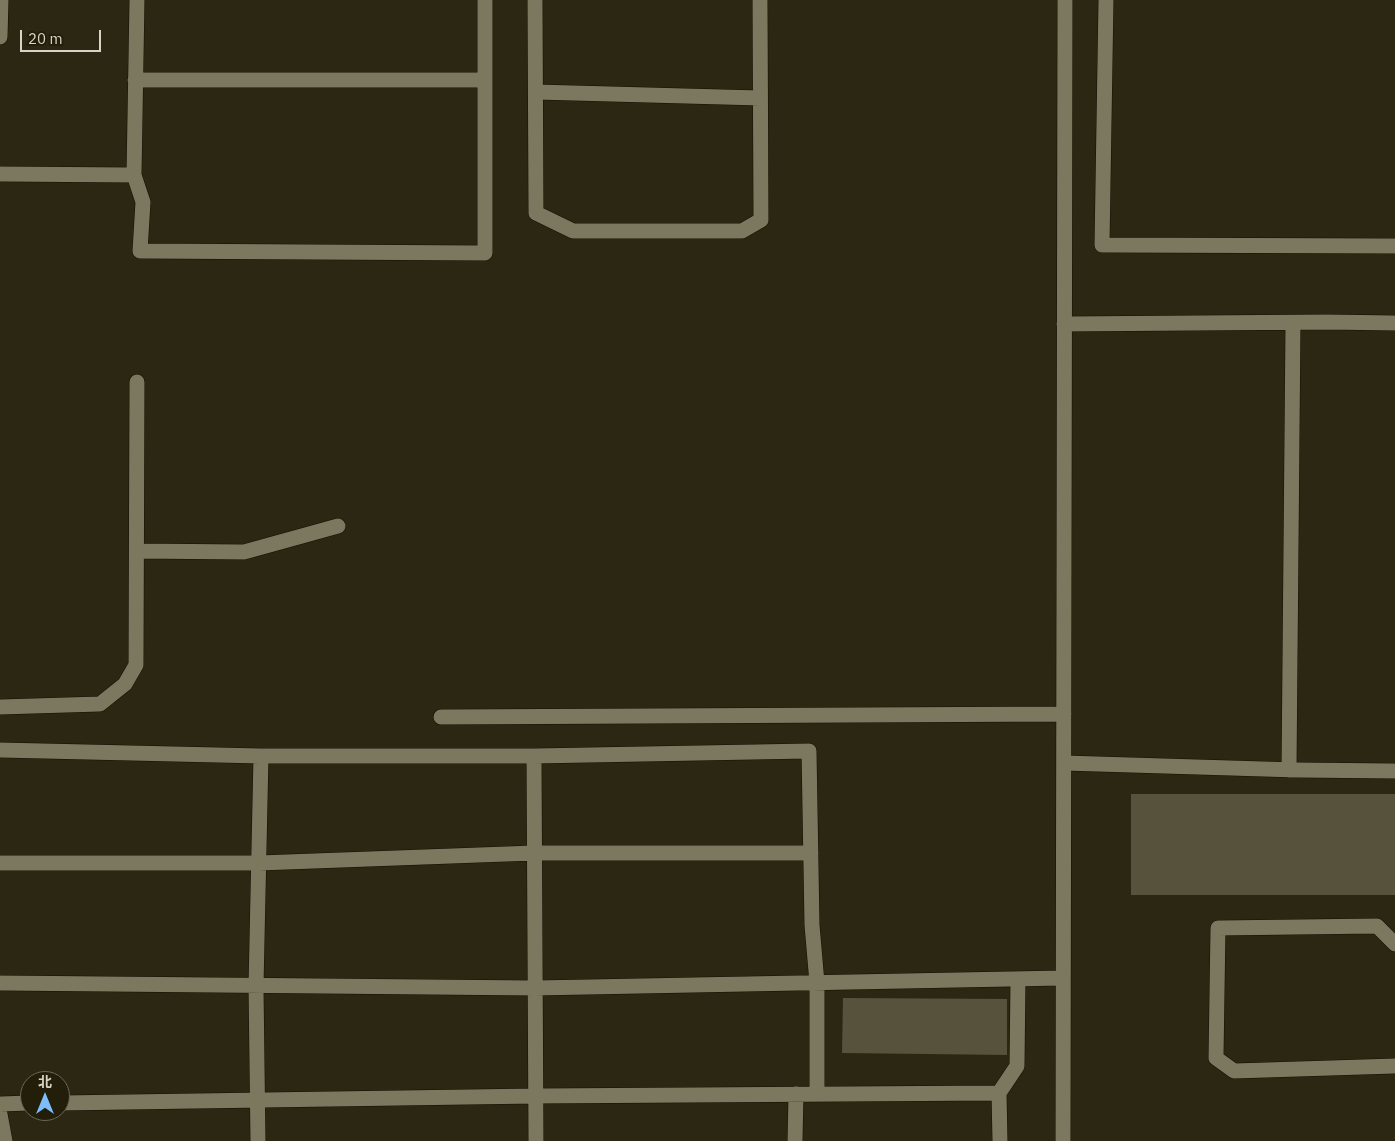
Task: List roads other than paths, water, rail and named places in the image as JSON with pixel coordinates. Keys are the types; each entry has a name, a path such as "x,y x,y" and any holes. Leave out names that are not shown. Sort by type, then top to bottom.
{"street":[{"path":"0,37 1,0"},
{"path":"137,0 134,175 143,202 140,251 485,253 485,0"},
{"path":"535,0 536,213 573,232 742,232 761,220 760,0"},
{"path":"1064,1141 1065,0"},
{"path":"1106,0 1102,245 1395,246"},
{"path":"135,80 485,80"},
{"path":"536,92 760,98"},
{"path":"0,174 134,175"},
{"path":"1289,770 1294,322"},
{"path":"1064,324 1395,323"},
{"path":"0,707 100,704 125,684 136,665 137,382"},
{"path":"137,551 244,552 338,526"},
{"path":"441,716 1064,714"},
{"path":"0,750 261,756 534,756 810,751 812,925 817,983 816,1094"},
{"path":"258,1141 256,986 261,756"},
{"path":"534,756 536,1141"},
{"path":"1064,763 1289,770 1395,771"},
{"path":"0,863 259,863 534,853 811,853"},
{"path":"1395,944 1377,926 1218,928 1216,1058 1234,1071 1395,1066"},
{"path":"0,983 535,988 1064,978"},
{"path":"1000,1141 999,1093 1018,1066 1018,979"},
{"path":"70,1103 536,1096 999,1093"},
{"path":"795,1141 796,1094"},
{"path":"0,1104 20,1103"},
{"path":"0,1114 6,1141"}]}
